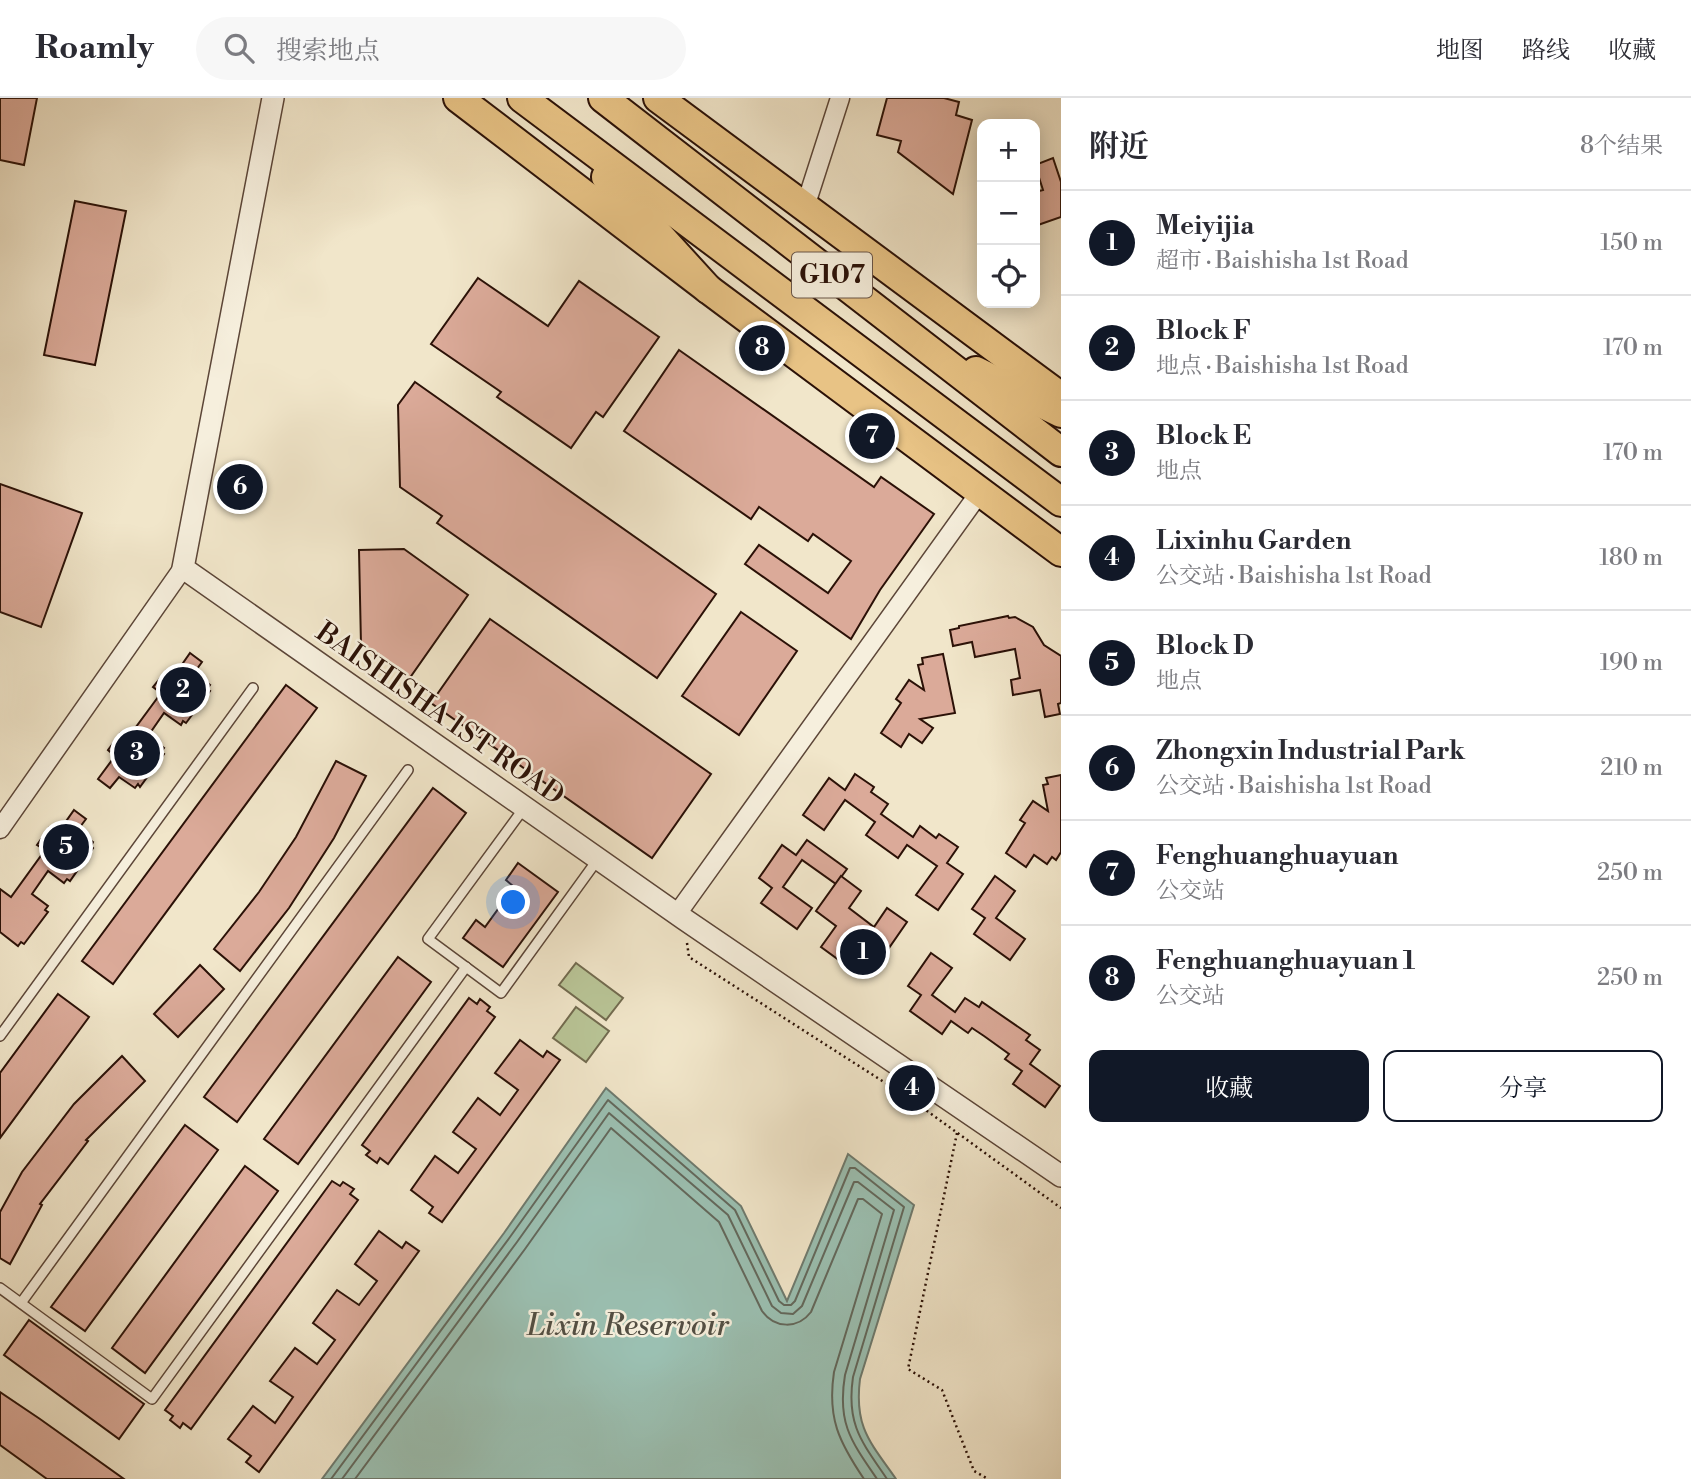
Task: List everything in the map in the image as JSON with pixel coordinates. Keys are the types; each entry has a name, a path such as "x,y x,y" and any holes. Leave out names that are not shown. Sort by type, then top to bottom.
{"main road":[{"path":"458,98 708,289 1061,552"},
{"name":"G107","path":"522,98 1061,502"},
{"name":"G107","path":"603,98 1061,452"},
{"path":"658,98 1061,397"},
{"path":"561,128 708,289"},
{"path":"920,343 1061,413"}],"street":[{"path":"0,829 183,568 273,98"},
{"path":"805,207 840,98"},
{"path":"681,916 980,492"},
{"name":"BAISHISHA 1ST ROAD","path":"183,568 524,808 1061,1176"}],"lane":[{"path":"0,1036 253,688"},
{"path":"21,1303 408,770"},
{"path":"524,808 428,939 501,993 598,859"},
{"path":"0,1287 152,1399 466,967"}],"path":[{"path":"681,916 689,957 912,1100 1061,1208"},
{"path":"957,1133 908,1369 942,1390 974,1471 988,1479"}],"shaded area":[{"path":"576,963 623,998 606,1020 559,985"},
{"path":"576,1007 609,1031 586,1062 553,1038"}],"water":[{"name":"Lixin Reservoir","path":"606,1088 741,1206 787,1301 848,1154 914,1205 860,1379 859,1410 862,1422 872,1444 896,1479 322,1479 504,1233"}],"building":[{"path":"0,98 37,98 24,165 0,160"},
{"path":"887,98 944,98 959,102 956,115 972,120 953,194 898,152 901,141 877,135"},
{"path":"1053,158 1061,182 1061,217 1040,224 1040,191 1043,190 1040,163"},
{"path":"75,201 126,211 95,365 44,355"},
{"path":"478,278 548,326 579,281 659,337 603,417 596,412 571,448 497,397 501,392 431,344"},
{"path":"679,350 874,487 881,477 934,514 880,590 851,639 745,564 759,545 828,593 851,561 813,534 808,541 759,507 751,519 624,431"},
{"path":"415,382 716,594 657,678 437,523 442,516 400,487 398,405"},
{"path":"0,484 82,513 41,627 0,612"},
{"path":"404,549 468,595 409,679 361,645 359,550"},
{"path":"741,612 797,651 739,735 682,696"},
{"path":"1008,616 1033,627 1044,645 1061,656 1061,703 1058,704 1060,714 1045,717 1040,690 1013,695 1011,680 1020,678 1015,649 975,657 972,642 953,646 950,630"},
{"path":"490,619 711,774 652,858 431,703"},
{"path":"190,653 202,662 194,673 210,685 207,689 210,691 186,723 183,721 181,725 164,713 148,736 164,748 161,752 164,754 140,787 138,784 135,788 119,777 110,788 98,779 115,756 108,750 120,734 127,739 161,693 153,687 166,671 174,676"},
{"path":"943,654 955,713 920,719 933,728 922,743 909,734 901,747 881,733 901,703 896,699 909,680 924,690 918,665 923,664 922,658"},
{"path":"286,685 317,708 113,984 82,961"},
{"path":"336,761 366,776 334,838 289,908 240,971 214,949 259,892 296,837"},
{"path":"855,774 874,787 871,792 888,804 881,814 913,837 920,826 936,838 939,834 958,847 947,863 963,874 938,910 916,895 937,866 907,845 898,858 866,835 875,822 845,800 824,830 803,815 829,778 845,790"},
{"path":"1061,775 1061,852 1056,860 1052,857 1047,864 1034,855 1026,867 1006,853 1025,823 1020,820 1033,801 1048,811 1043,785 1048,784 1046,778"},
{"path":"433,788 466,813 237,1122 204,1097"},
{"path":"74,810 86,819 77,831 93,842 93,848 70,881 67,879 64,883 48,871 32,894 48,906 45,910 48,912 24,944 21,942 18,946 0,932 0,889 11,897 45,850 37,845 49,828 57,834"},
{"path":"807,840 847,869 836,884 802,860 783,887 812,908 797,929 761,903 772,888 759,878 782,845 796,855"},
{"path":"518,863 558,892 503,967 463,938 476,920 485,927 514,887 506,880"},
{"path":"841,876 861,891 849,908 874,927 887,908 907,922 882,958 869,949 854,971 821,947 836,926 816,911"},
{"path":"995,876 1015,891 996,918 1025,939 1010,960 974,934 985,918 972,909"},
{"path":"931,953 952,968 932,995 955,1012 965,998 979,1007 982,1002 1030,1035 1026,1040 1040,1050 1030,1064 1060,1086 1045,1107 1013,1084 1022,1071 1005,1059 1009,1054 984,1036 972,1028 968,1033 951,1021 942,1034 910,1011 921,995 908,986"},
{"path":"398,957 431,982 298,1164 264,1139"},
{"path":"200,965 224,989 178,1037 154,1014"},
{"path":"58,994 89,1017 0,1138 0,1073"},
{"path":"469,998 477,1004 480,999 490,1007 487,1011 495,1017 388,1164 380,1158 377,1163 366,1155 370,1151 362,1145"},
{"path":"520,1040 543,1057 547,1051 560,1060 442,1222 429,1213 433,1207 411,1190 435,1156 458,1173 476,1149 453,1132 478,1098 500,1115 518,1090 495,1073"},
{"path":"122,1056 145,1081 86,1140 88,1141 40,1204 42,1205 10,1264 0,1258 0,1212 22,1172 74,1104"},
{"path":"185,1125 218,1150 85,1331 51,1307"},
{"path":"245,1166 278,1191 145,1373 112,1348"},
{"path":"332,1181 340,1186 343,1182 354,1189 350,1194 358,1200 191,1429 183,1423 180,1428 170,1420 173,1416 165,1410"},
{"path":"379,1231 402,1248 406,1242 419,1251 259,1472 246,1462 251,1456 228,1439 253,1406 275,1423 293,1397 270,1381 295,1348 317,1364 335,1340 313,1323 337,1290 359,1305 377,1281 355,1264"},
{"path":"29,1320 144,1404 119,1439 4,1355"},
{"path":"0,1392 124,1479 47,1479 0,1445"}],"place":[{"name":"Fenghuanghuayuan 1","path":"762,348"},
{"name":"Fenghuanghuayuan","path":"872,436"},
{"name":"Zhongxin Industrial Park","path":"240,487"},
{"name":"Block F","path":"183,690"},
{"name":"Block E","path":"137,753"},
{"name":"Block D","path":"66,847"},
{"name":"Meiyijia","path":"863,952"},
{"name":"Lixinhu Garden","path":"912,1088"}]}
